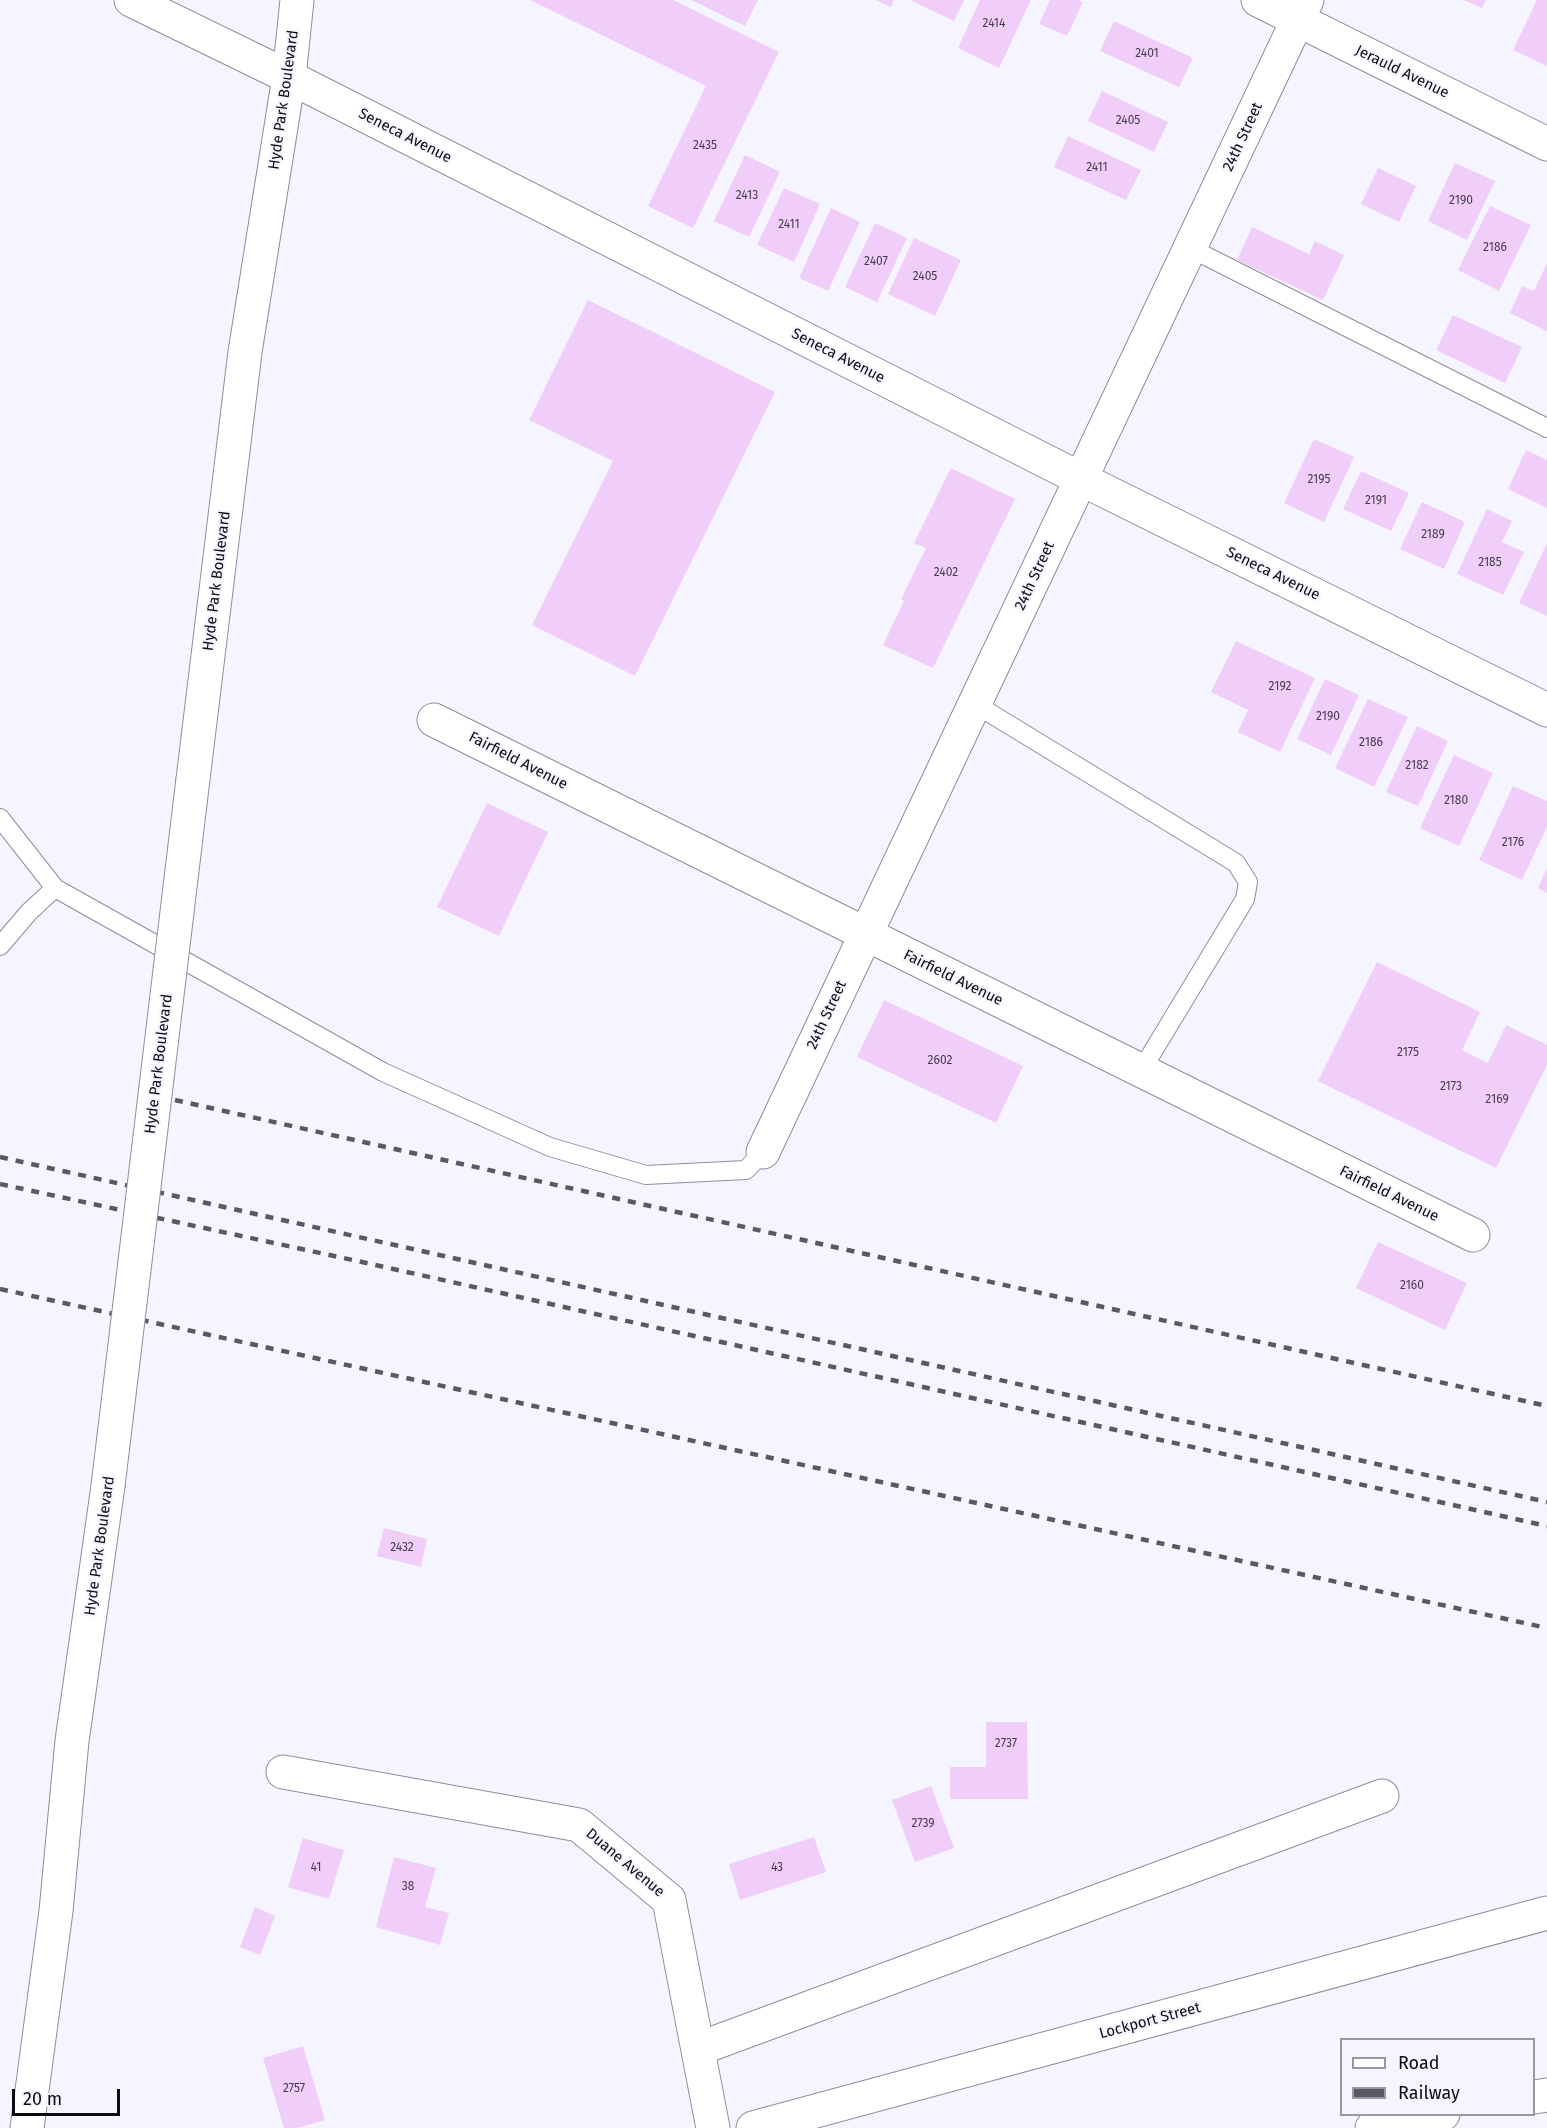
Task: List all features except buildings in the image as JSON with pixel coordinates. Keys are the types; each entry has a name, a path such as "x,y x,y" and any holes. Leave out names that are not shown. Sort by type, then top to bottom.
{"street":[{"name":"Seneca Avenue","path":"131,0 289,77 1081,479 1547,710"},
{"name":"Hyde Park Boulevard","path":"27,2128 56,1911 72,1741 108,1486 245,351 289,77 297,0"},
{"name":"Jerauld Avenue","path":"1258,0 1302,10 1547,144"},
{"name":"24th Street","path":"763,1152 1302,10"},
{"name":"Fairfield Avenue","path":"434,720 1473,1235"},
{"name":"Duane Avenue","path":"283,1772 579,1825 669,1900 713,2128"},
{"path":"698,2049 1382,1796"},
{"name":"Lockport Street","path":"753,2128 1547,1913"},
{"path":"1372,2128 1438,2116"}],"lane":[{"path":"1190,249 1547,428"},
{"path":"975,704 1236,863 1248,882 1245,899 1141,1071"},
{"path":"0,818 55,888 383,1072 550,1147 646,1175 746,1170 763,1152"},
{"path":"0,946 29,912 55,888"}],"railway":[{"path":"175,1100 1547,1406"},
{"path":"0,1157 1547,1502"},
{"path":"0,1184 362,1262 1547,1526"},
{"path":"0,1289 1547,1628"}]}
